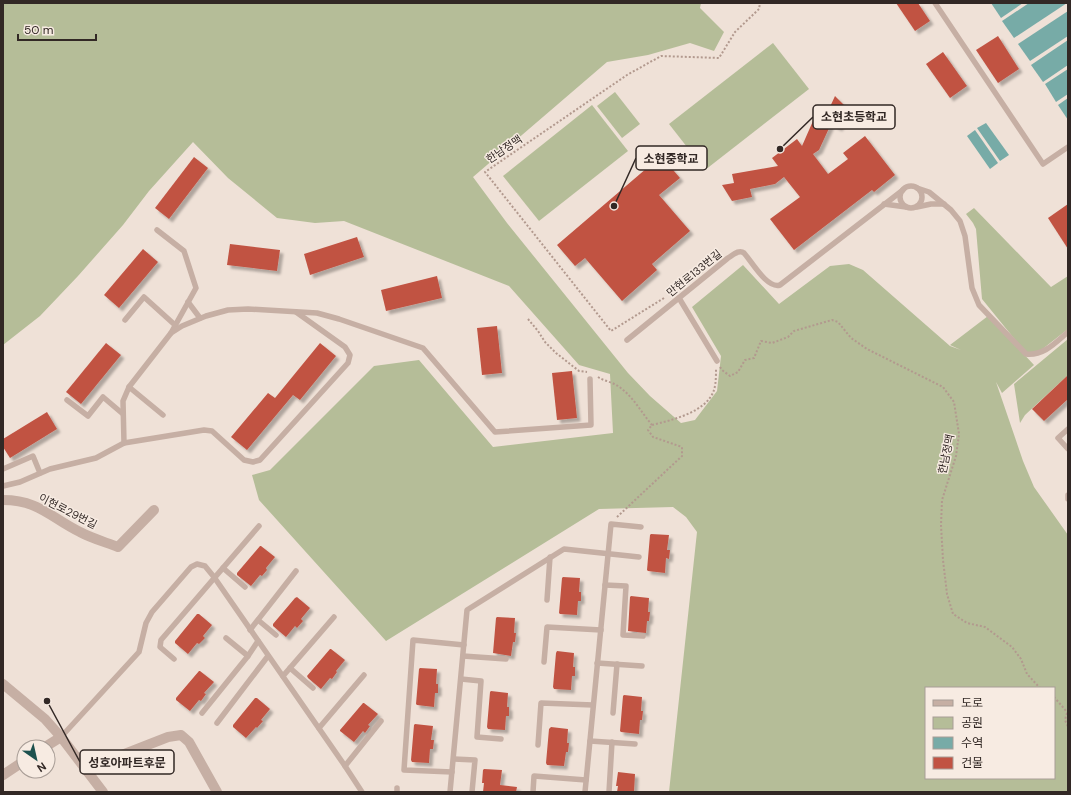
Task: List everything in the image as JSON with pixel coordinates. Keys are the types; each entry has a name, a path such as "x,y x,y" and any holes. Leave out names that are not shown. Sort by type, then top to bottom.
{"street":[{"name":"이현로29번길","path":"3,500 15,500 35,506 53,515 80,532 118,547 154,510"},
{"path":"3,684 45,719 61,737 103,792"},
{"path":"86,769 168,737 181,735 189,742 217,792"},
{"path":"56,740 61,737"},
{"path":"3,775 16,766"}],"lane":[{"path":"935,3 1043,164 1068,147"},
{"name":"만현로133번길","path":"627,340 728,258 738,252 744,253 770,284 780,286 903,190 910,186 917,188"},
{"path":"917,188 929,192 956,216 963,227 972,288 979,305 1026,354 1032,355 1042,353 1068,332"},
{"path":"917,188 920,190 923,197 922,201 917,207"},
{"path":"903,190 900,198 901,202 906,207"},
{"path":"884,204 910,208 931,204 944,204"},
{"path":"124,443 123,402 130,387 171,333 196,288 184,251 157,230"},
{"path":"125,320 144,297 175,325"},
{"path":"679,298 717,361"},
{"path":"188,302 200,318"},
{"path":"171,333 200,318 228,310 296,311 317,313 339,319 423,348 495,432 591,425 590,379"},
{"path":"3,486 20,482 50,469 96,458 124,443 204,430 212,431 244,460 253,462 260,460 348,363 350,355 345,347 296,311"},
{"path":"130,387 163,415"},
{"path":"67,400 88,416 103,398 123,414"},
{"path":"1068,429 1058,438 1068,449"},
{"path":"3,469 33,456 40,473"},
{"path":"585,792 611,524 641,527"},
{"path":"174,659 160,647 161,640 214,577 260,526"},
{"path":"450,792 467,610 564,549 639,557"},
{"path":"546,600 550,557"},
{"path":"61,737 139,652 146,623 152,612 191,567 197,564 205,566 214,577 346,766 362,792"},
{"path":"223,568 245,587"},
{"path":"250,630 296,571"},
{"path":"605,584 626,586 623,635 643,636"},
{"path":"283,676 334,617"},
{"path":"258,620 276,635"},
{"path":"544,662 547,627 601,630"},
{"path":"226,638 248,656"},
{"path":"452,772 404,770 413,640 464,645"},
{"path":"202,713 248,656 258,641"},
{"path":"218,723 268,656"},
{"path":"463,656 506,659"},
{"path":"598,663 642,666"},
{"path":"613,713 617,664"},
{"path":"290,668 313,688"},
{"path":"319,728 364,675"},
{"path":"461,679 481,681 477,737 501,739"},
{"path":"538,745 541,703 593,705"},
{"path":"346,766 381,722"},
{"path":"590,741 635,744"},
{"path":"609,792 612,742"},
{"path":"454,759 474,760 472,792"},
{"path":"533,792 534,776 586,780"}],"path":[{"name":"한남정맥","path":"679,298 673,293 611,331 486,172 627,75 661,56 719,58 735,32 759,9 760,3"},
{"name":"한남정맥","path":"717,361 722,370 730,376 738,372 745,360 754,358 761,341 772,343 788,337 794,331 832,320 838,322 852,338 867,349 943,387 954,402 960,434 956,456 942,500 943,553 947,594 953,614 967,623 985,627 1012,647 1021,659 1027,674 1039,687"},
{"path":"611,524 682,456 682,447 653,437 648,430 652,425 699,409 708,400 714,390 717,361"},
{"path":"1055,698 1068,713 1065,720 1068,727"}],"green space":[{"path":"3,3 701,3 700,8 724,32 714,51 690,43 648,55 607,62 473,177 507,223 628,373 650,396 681,423 695,420 717,391 721,356 692,307 743,265 779,304 830,266 849,264 863,270 950,346 961,350 950,345 988,316 1034,365 1002,393 996,382 1023,461 1034,487 1068,535 1068,792 669,792 697,532 686,517 673,507 599,509 386,641 259,500 252,475 270,470 374,366 419,360 493,447 613,433 610,374 579,365 509,286 344,221 315,223 277,218 228,178 193,142 149,191 123,225 40,316 3,345"},
{"path":"773,43 809,89 705,170 669,124"},
{"path":"615,92 640,124 622,138 597,106"},
{"path":"592,105 628,151 539,221 503,176"},
{"path":"974,208 1051,287 1068,276 1068,329 1040,351 1026,353 982,299 976,229 966,214"},
{"path":"1068,339 1068,375 1025,415 1020,423 1014,384"}],"water":[{"path":"991,3 1023,3 1001,18"},
{"path":"1029,3 1067,3 1014,38 1002,21"},
{"path":"1068,11 1068,36 1030,61 1018,44"},
{"path":"1068,40 1068,65 1043,82 1031,65"},
{"path":"1068,69 1068,94 1056,102 1045,84"},
{"path":"1068,98 1068,120 1058,105"},
{"path":"986,123 1009,155 1000,161 977,128"},
{"path":"975,130 998,163 990,169 967,136"}],"building":[{"path":"896,3 918,3 930,21 915,31"},
{"path":"998,36 1019,69 998,83 976,50"},
{"path":"943,52 967,86 950,98 926,64"},
{"path":"835,96 848,109 839,128 831,124 819,150 813,154 828,174 848,159 843,153 865,136 895,175 874,192 872,190 794,250 770,219 800,197 784,177 775,184 750,189 752,197 732,201 722,185 734,183 732,174 778,166 772,158 797,139 802,146 820,105 829,109"},
{"path":"661,156 680,178 659,195 690,231 652,264 657,270 622,301 585,258 575,266 557,245"},
{"path":"194,157 208,168 169,219 155,208"},
{"path":"1068,204 1068,249 1048,218"},
{"path":"357,237 364,257 310,275 304,254"},
{"path":"230,244 280,250 277,271 227,265"},
{"path":"143,249 158,262 119,308 104,295"},
{"path":"437,276 442,298 386,311 381,290"},
{"path":"497,326 502,373 482,375 477,328"},
{"path":"106,343 121,355 81,404 66,392"},
{"path":"320,343 336,356 300,400 293,395 247,450 231,437 268,393 275,398"},
{"path":"572,371 577,418 557,420 552,373"},
{"path":"1068,375 1068,399 1044,421 1032,409"},
{"path":"47,412 57,429 10,458 3,447 3,439"},
{"path":"651,534 669,535 667,550 670,550 669,559 666,558 665,573 647,570"},
{"path":"260,546 275,557 266,568 267,570 262,576 260,575 251,586 237,575 237,573"},
{"path":"563,577 580,578 579,592 581,592 581,601 578,601 577,615 559,613"},
{"path":"631,596 649,598 648,612 650,612 649,621 647,621 646,633 628,631"},
{"path":"297,597 310,608 301,619 303,621 297,628 295,626 286,637 273,626 273,624"},
{"path":"197,614 212,625 203,636 205,638 199,644 197,643 188,654 175,643 175,641"},
{"path":"497,617 515,618 514,633 516,633 511,656 493,653"},
{"path":"330,649 345,660 336,671 337,672 332,679 330,678 321,689 307,676"},
{"path":"557,651 574,653 573,667 575,667 575,676 572,676 571,690 554,689 553,687"},
{"path":"420,668 437,669 436,684 438,684 438,693 435,693 434,707 416,704"},
{"path":"199,671 214,682 204,693 206,694 201,701 199,700 190,711 176,700 176,698"},
{"path":"491,691 508,693 507,707 509,707 509,716 506,716 505,730 488,729 487,727"},
{"path":"624,695 642,697 641,711 643,711 642,720 640,720 639,734 620,731"},
{"path":"255,698 270,709 261,720 263,721 246,738 233,727 233,725"},
{"path":"363,703 378,714 368,725 370,726 365,733 363,731 354,742 340,730"},
{"path":"415,724 433,726 431,740 434,740 433,749 430,749 429,763 412,762 411,760"},
{"path":"551,727 568,729 567,743 569,743 564,766 547,765 546,763 549,729"},
{"path":"484,769 502,770 500,785 517,787 516,792 483,792 484,783 482,783"},
{"path":"618,772 635,774 634,792 617,792 618,786 616,786"}],"place":[{"name":"소현초등학교","path":"780,149"},
{"name":"소현중학교","path":"614,206"},
{"name":"성호아파트후문","path":"47,701"}]}
